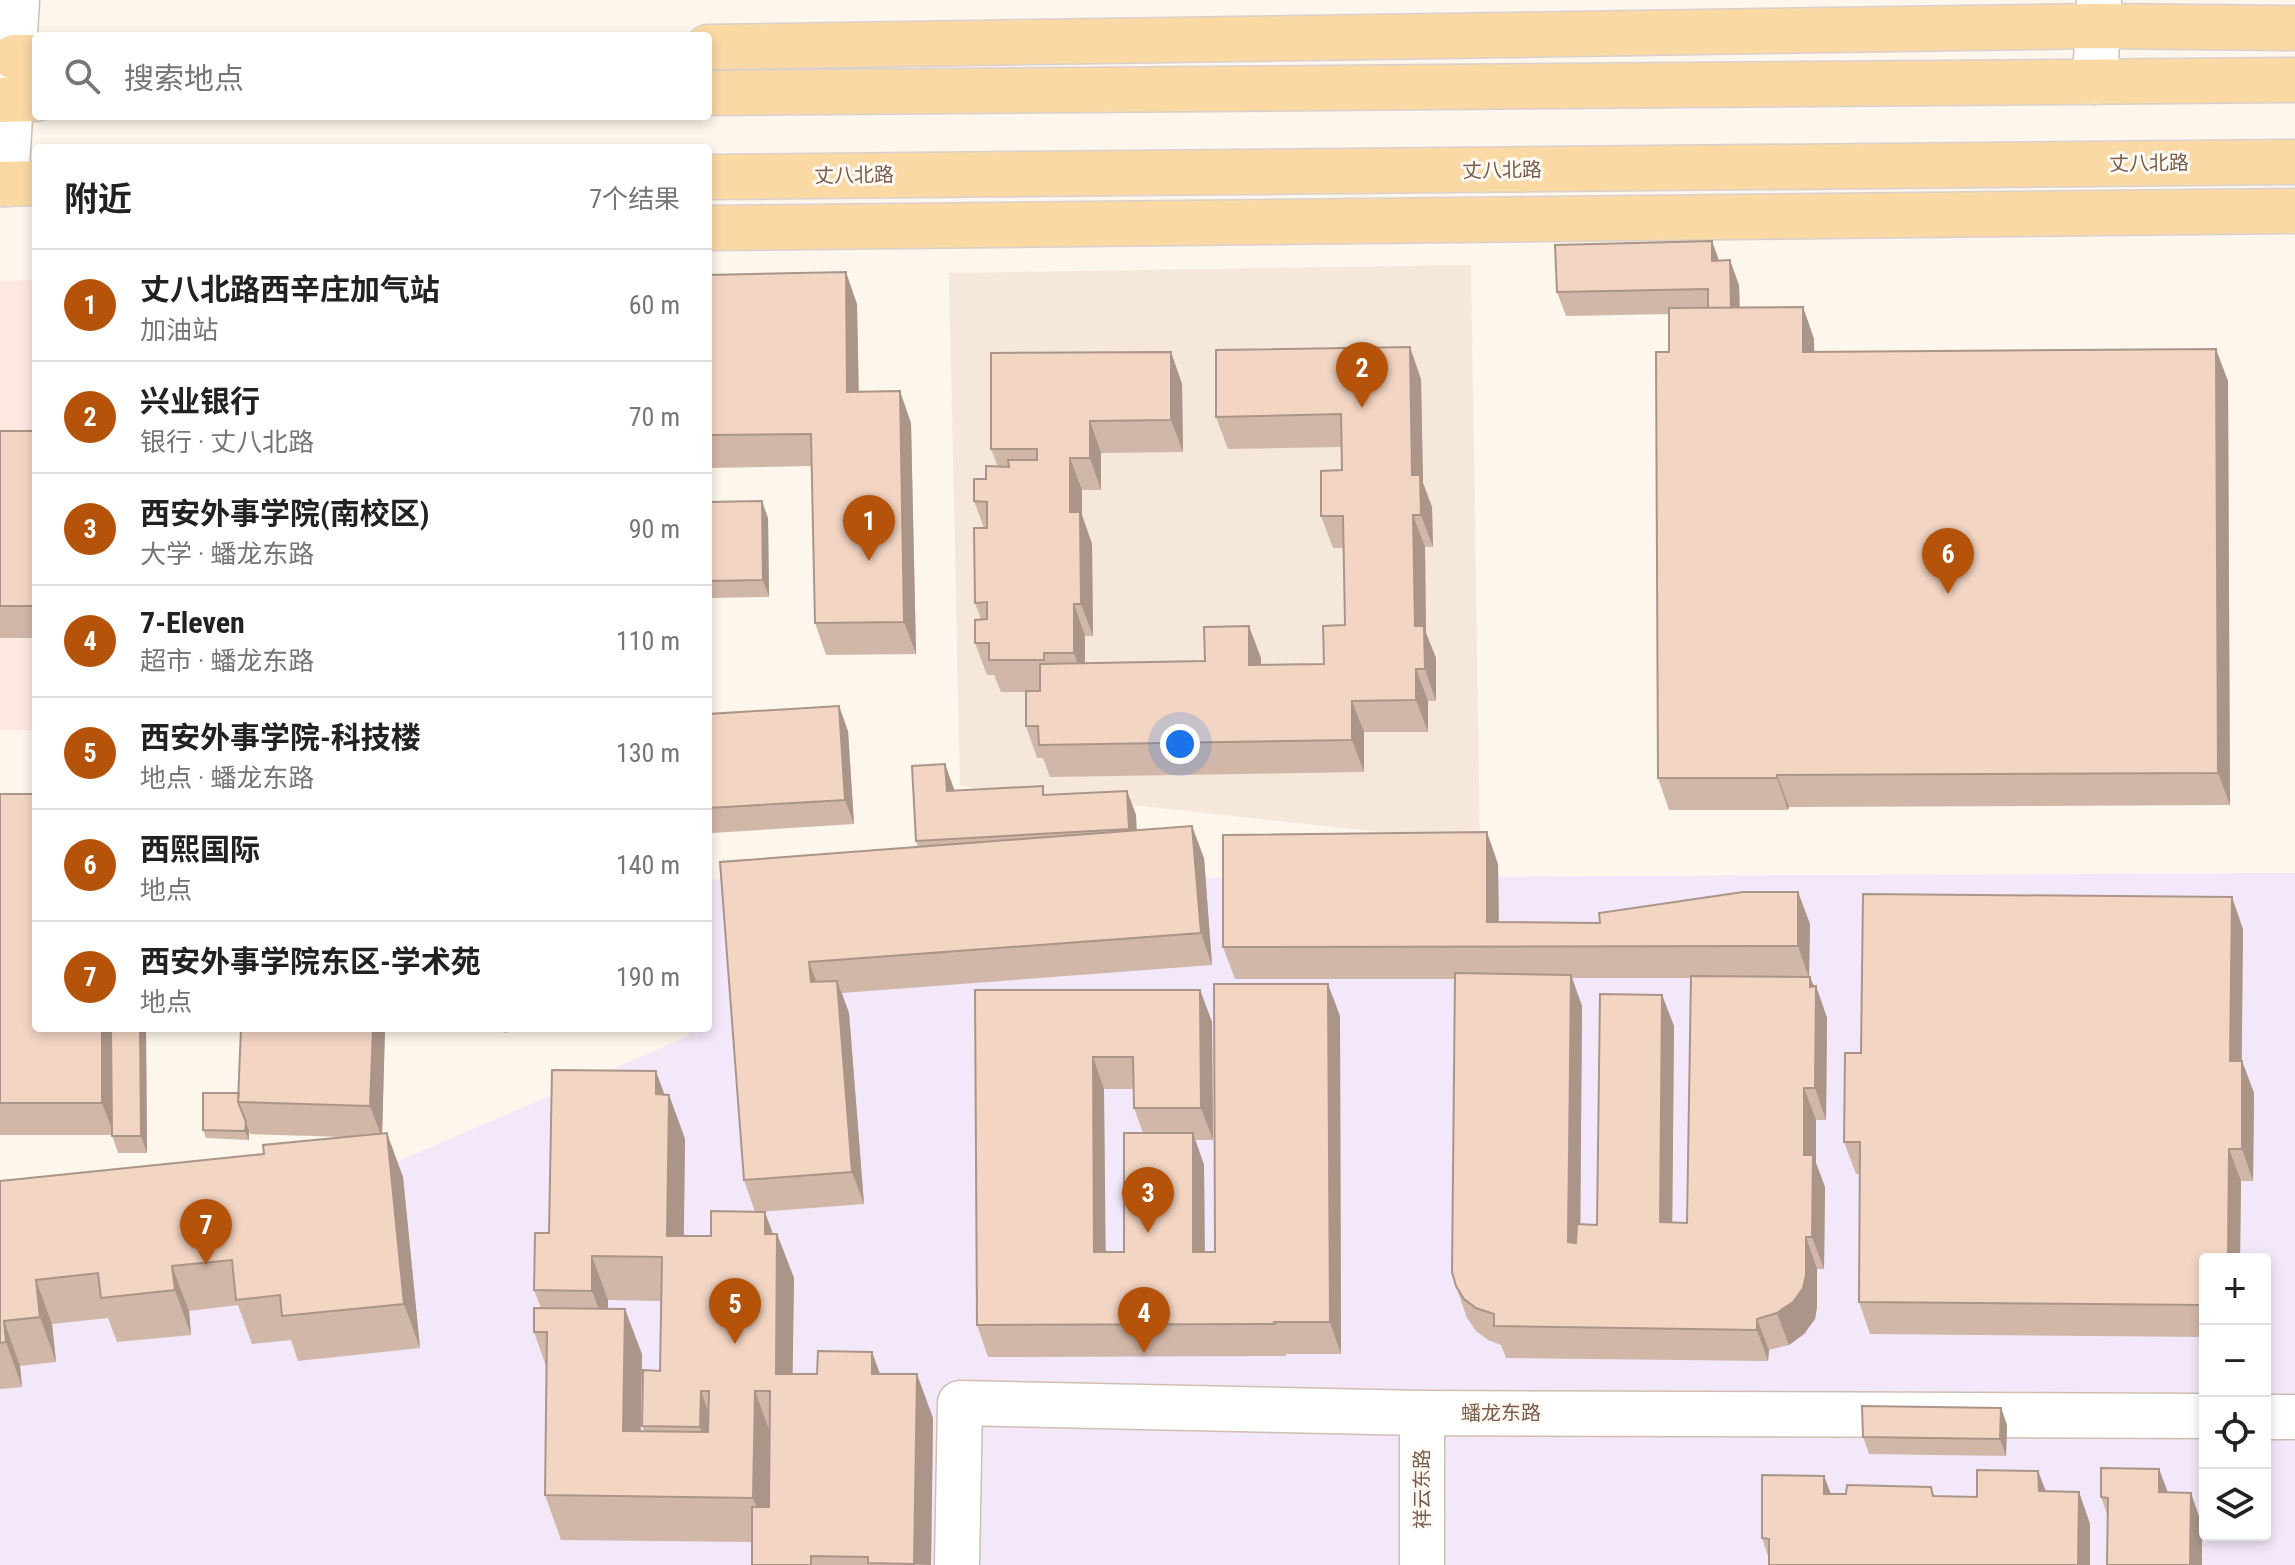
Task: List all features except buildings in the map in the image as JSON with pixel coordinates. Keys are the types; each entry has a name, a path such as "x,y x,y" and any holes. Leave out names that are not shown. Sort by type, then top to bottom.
{"main road":[{"path":"712,47 2098,13 2295,28"},
{"path":"712,93 2295,80"},
{"name":"丈八北路","path":"712,177 2295,162"},
{"path":"712,228 2295,211"}],"street":[{"path":"17,0 25,57 16,100 20,187"},
{"path":"2095,82 2098,13"},
{"name":"蟠龙东路","path":"957,1565 960,1403 1422,1413 2199,1416"},
{"name":"祥云东路","path":"1422,1413 1422,1565"},
{"path":"2271,1417 2295,1417"}],"shaded area":[{"path":"1471,265 1480,843 960,786 949,273"},
{"path":"32,280 32,730 0,730 0,281"},
{"path":"2295,873 2295,1565 0,1565 0,1207 394,1163 689,1036 689,1032 712,1032 712,880"}],"place":[{"name":"兴业银行","path":"1362,408"},
{"name":"丈八北路西辛庄加气站","path":"869,561"},
{"name":"西熙国际","path":"1948,594"},
{"name":"西安外事学院(南校区)","path":"1148,1233"},
{"name":"西安外事学院东区-学术苑","path":"206,1265"},
{"name":"西安外事学院-科技楼","path":"735,1344"},
{"name":"7-Eleven","path":"1144,1353"}]}
